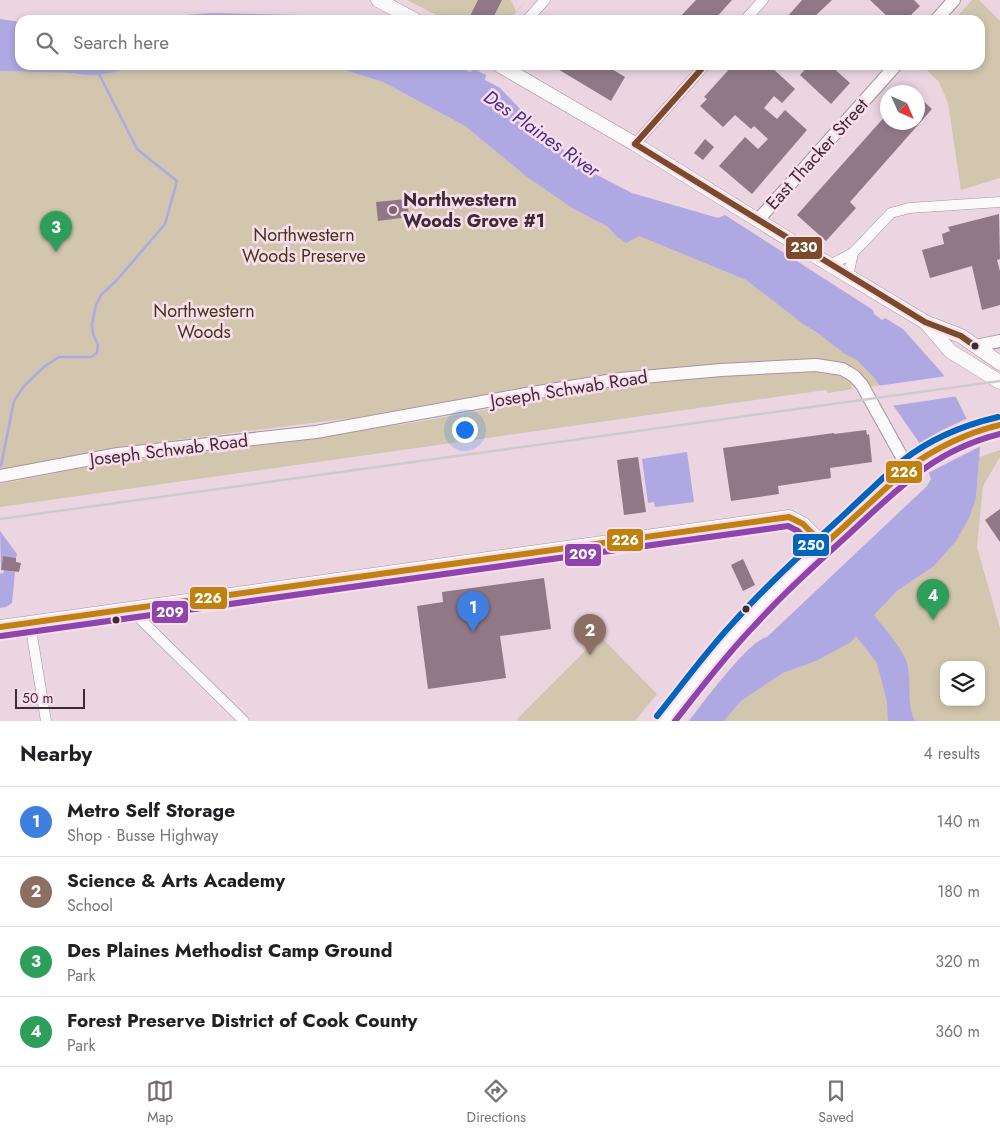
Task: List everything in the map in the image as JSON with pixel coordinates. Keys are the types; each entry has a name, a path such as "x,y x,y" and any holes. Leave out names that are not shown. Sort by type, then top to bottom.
{"main road":[{"path":"378,0 406,15"},
{"path":"508,70 635,144 925,322 961,336 1000,363"},
{"path":"925,322 950,351 1000,382"},
{"path":"664,721 749,618 824,545 908,468 947,444 999,423"},
{"path":"0,627 789,517 803,524 824,545"}],"street":[{"path":"532,15 545,0"},
{"path":"750,15 763,0"},
{"path":"940,15 954,0"},
{"path":"635,144 701,70"},
{"name":"East Thacker Street","path":"758,220 892,70"},
{"path":"830,265 853,253 891,213 909,208 1000,202"},
{"path":"848,276 853,253"},
{"path":"975,346 1000,341"},
{"name":"Joseph Schwab Road","path":"0,476 118,454 316,432 620,379 688,372 816,365 842,369 854,376 862,385 908,468"},
{"path":"131,610 244,721"},
{"path":"30,623 46,721"}],"green space":[{"path":"407,0 511,0 516,11 527,0 514,15 436,15"},
{"path":"972,0 979,0 1000,21 1000,178 961,190 948,103 939,82 927,70 985,70 985,15 958,15"},
{"name":"Northwestern Woods","path":"345,70 383,82 465,126 527,177 572,208 608,227 616,236 639,236 746,280 803,324 858,360 880,385 869,387 860,374 745,363 623,372 359,417 112,448 0,470 0,71 95,75 118,71"},
{"path":"830,373 839,376 853,383 851,387 853,389 828,393 826,390 0,507 0,484 102,464 279,443 417,422 647,382 727,375"},
{"path":"1000,450 1000,457 983,486 977,547 1000,628 1000,721 724,721 741,701 783,673 816,661 880,608 897,591 934,566 976,498 979,457"},
{"path":"600,636 657,694 635,721 519,721 517,719"}],"water":[{"path":"211,13 301,15 185,15"},
{"path":"0,19 15,21 15,70 120,70 95,75 0,71"},
{"name":"Des Plaines River","path":"345,70 466,70 470,72 476,70 486,75 485,80 500,88 547,137 593,173 632,193 718,218 725,215 873,310 874,314 882,320 885,318 903,329 943,374 980,447 976,498 969,518 956,541 934,566 897,591 874,615 898,645 907,663 910,701 915,721 888,721 887,702 877,663 856,636 851,642 816,661 783,673 741,701 724,721 689,721 726,674 749,649 767,637 927,486 931,479 918,441 875,379 857,360 845,354 803,324 746,280 639,236 626,243 608,227 572,208 527,177 465,126 383,82"},
{"path":"687,452 694,502 655,507 654,502 648,503 642,459"},
{"path":"0,531 17,554 16,558 3,556 1,570"},
{"path":"4,570 15,572 12,603 0,608 0,573 3,574"}],"pier":[{"path":"947,376 959,396 891,406 877,386"},
{"path":"968,418 981,446 928,473 917,445 940,431"}],"building":[{"path":"478,0 502,0 494,15 470,15"},
{"path":"696,0 732,0 718,15 682,15"},
{"path":"802,0 832,0 816,15 789,15"},
{"path":"870,0 914,0 920,6 911,15 886,15"},
{"path":"559,70 613,70 625,77 611,101"},
{"path":"728,70 774,70 795,89 782,103 774,96 764,108 777,119 785,110 807,130 752,194 719,166 745,137 758,149 768,139 754,126 751,129 735,115 723,127 700,106 707,99 704,97"},
{"path":"804,70 836,70 850,83 831,104 800,75"},
{"path":"925,102 932,109 925,117"},
{"path":"880,122 880,130 913,130 850,202 856,208 826,241 797,215"},
{"path":"705,139 714,147 703,160 694,153"},
{"name":"Northwestern Woods Grove #1","path":"407,199 409,217 378,221 376,202"},
{"path":"999,214 1000,259 997,260 1000,271 1000,305 982,310 972,266 930,278 922,250 944,244 942,234 950,231 948,227"},
{"path":"866,430 867,435 869,434 872,462 830,468 831,478 778,486 779,494 731,501 723,448"},
{"path":"638,457 646,512 624,515 617,460"},
{"path":"1000,509 1000,542 985,520"},
{"path":"3,556 16,558 16,562 21,563 19,572 1,570"},
{"path":"743,559 755,585 743,591 731,565"},
{"path":"544,578 551,629 500,636 506,678 428,689 417,606 443,602 442,592"}],"waterway":[{"path":"1,466 14,401 24,386 45,366 59,357 91,357 97,353 98,345 93,334 92,324 96,305 101,295 117,280 165,224 177,181 137,149 98,72"}],"railway":[{"path":"0,519 1000,381"}],"transit line":[{"name":"230","path":"635,144 701,70"},
{"name":"230","path":"635,144 925,322 961,336 975,346"},
{"name":"250","path":"657,716 712,646 732,624 795,560 902,461 924,446 948,434 998,417"},
{"name":"226","path":"824,545 908,468 940,448 963,437 1000,425"},
{"name":"209","path":"675,721 744,636 789,590 883,503 917,474 935,462 976,441 1000,434"},
{"name":"226","path":"0,627 789,517 803,524 824,545"},
{"name":"209","path":"1,636 788,526 798,531 818,551"}],"place":[{"name":"Northwestern Woods Grove #1","path":"393,210"},
{"name":"Des Plaines Methodist Camp Ground","path":"56,252"},
{"name":"Forest Preserve District of Cook County","path":"933,620"},
{"name":"Metro Self Storage","path":"473,632"},
{"name":"Science & Arts Academy","path":"590,655"}],"park label":[{"name":"Northwestern Woods Preserve","path":"304,245"}]}
